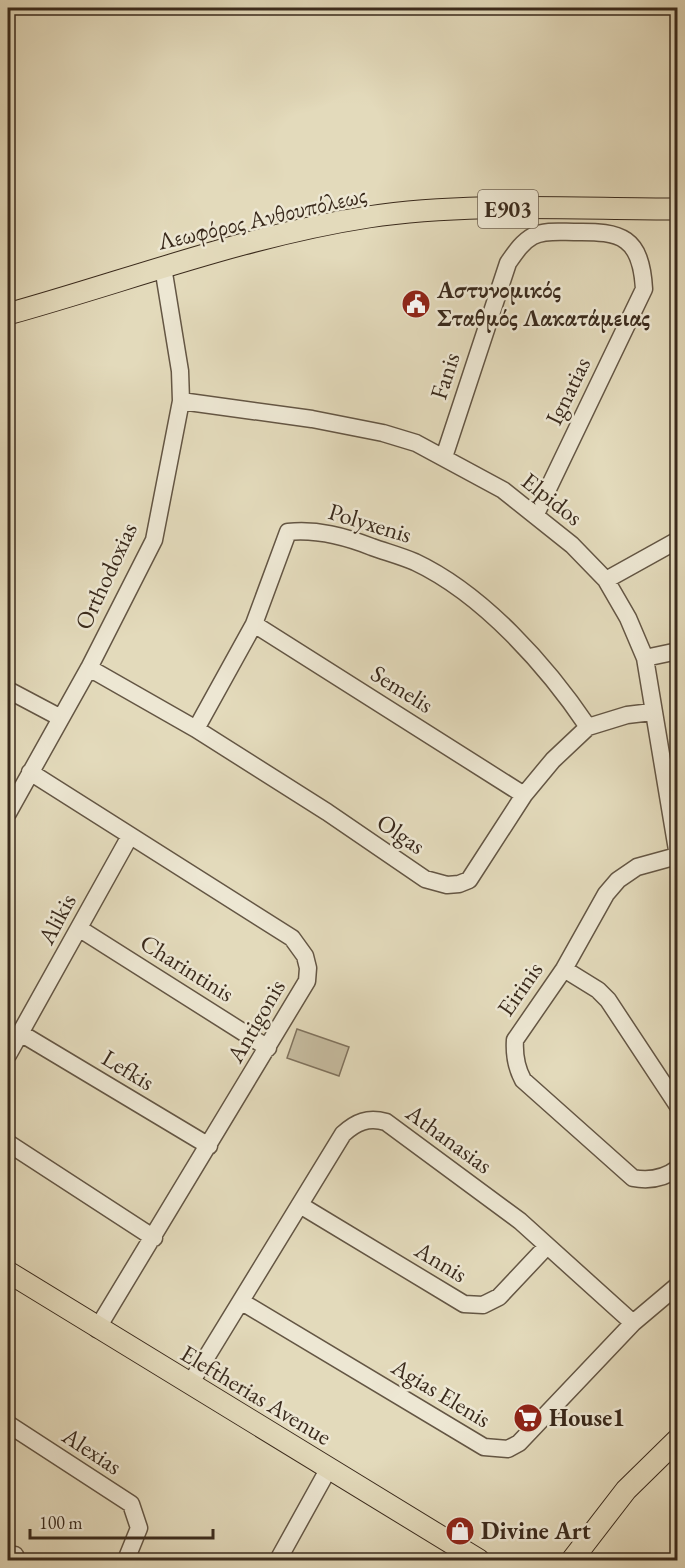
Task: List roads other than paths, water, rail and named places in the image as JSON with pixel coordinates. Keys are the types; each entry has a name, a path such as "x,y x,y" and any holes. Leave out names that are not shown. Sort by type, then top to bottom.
{"main road":[{"name":"Λεωφόρος Ανθουπόλεως","path":"8,314 163,267 276,236 368,217 462,209 678,209"},
{"name":"Eleftherias Avenue","path":"8,1272 97,1329 479,1560"},
{"path":"572,1560 626,1491 678,1439"}],"street":[{"name":"Fanis","path":"444,457 508,263 521,245 533,236 547,232 600,231 617,235 633,246 642,264 644,289"},
{"name":"Orthodoxias","path":"8,813 89,668 154,540 181,401 180,371 163,267"},
{"name":"Ignatias","path":"536,514 644,289"},
{"name":"Elpidos","path":"181,401 282,414 382,433 416,443 503,490 536,514 572,545 606,580 628,618 645,658 677,856"},
{"name":"Polyxenis","path":"196,729 254,624 288,532 311,530 350,539 415,562 474,602 526,649 588,727"},
{"path":"606,580 678,540"},
{"name":"Semelis","path":"254,624 524,795"},
{"path":"645,658 678,651"},
{"name":"Olgas","path":"89,668 196,729 327,812 425,879 435,883 459,884 469,880 524,795 553,760 588,727 627,715 652,712"},
{"path":"10,691 61,718"},
{"name":"Antigonis","path":"30,772 266,920 300,946 308,968 307,981 268,1048 97,1329"},
{"name":"Alikis","path":"8,1055 130,836"},
{"name":"Eirinis","path":"677,856 637,867 618,880 606,894 564,969 515,1040 517,1070 523,1080 633,1178 646,1180 669,1174 678,1168"},
{"name":"Charintinis","path":"80,929 268,1048"},
{"path":"564,969 598,990 608,1000 678,1106"},
{"name":"Lefkis","path":"21,1034 209,1146"},
{"name":"Athanasias","path":"190,1384 343,1134 353,1124 375,1119 386,1122 502,1208 633,1323"},
{"path":"8,1143 154,1238"},
{"name":"Annis","path":"300,1205 464,1304 483,1305 500,1297 547,1246"},
{"name":"Agias Elenis","path":"242,1302 484,1447 508,1449 519,1443 633,1323 678,1285"},
{"name":"Alexias","path":"8,1424 131,1504 139,1527 126,1560"},
{"path":"278,1560 328,1468"}],"place":[{"name":"Αστυνομικός Σταθμός Λακατάμειας","path":"416,304"},
{"name":"House1","path":"528,1418"},
{"name":"Divine Art","path":"460,1531"}]}
